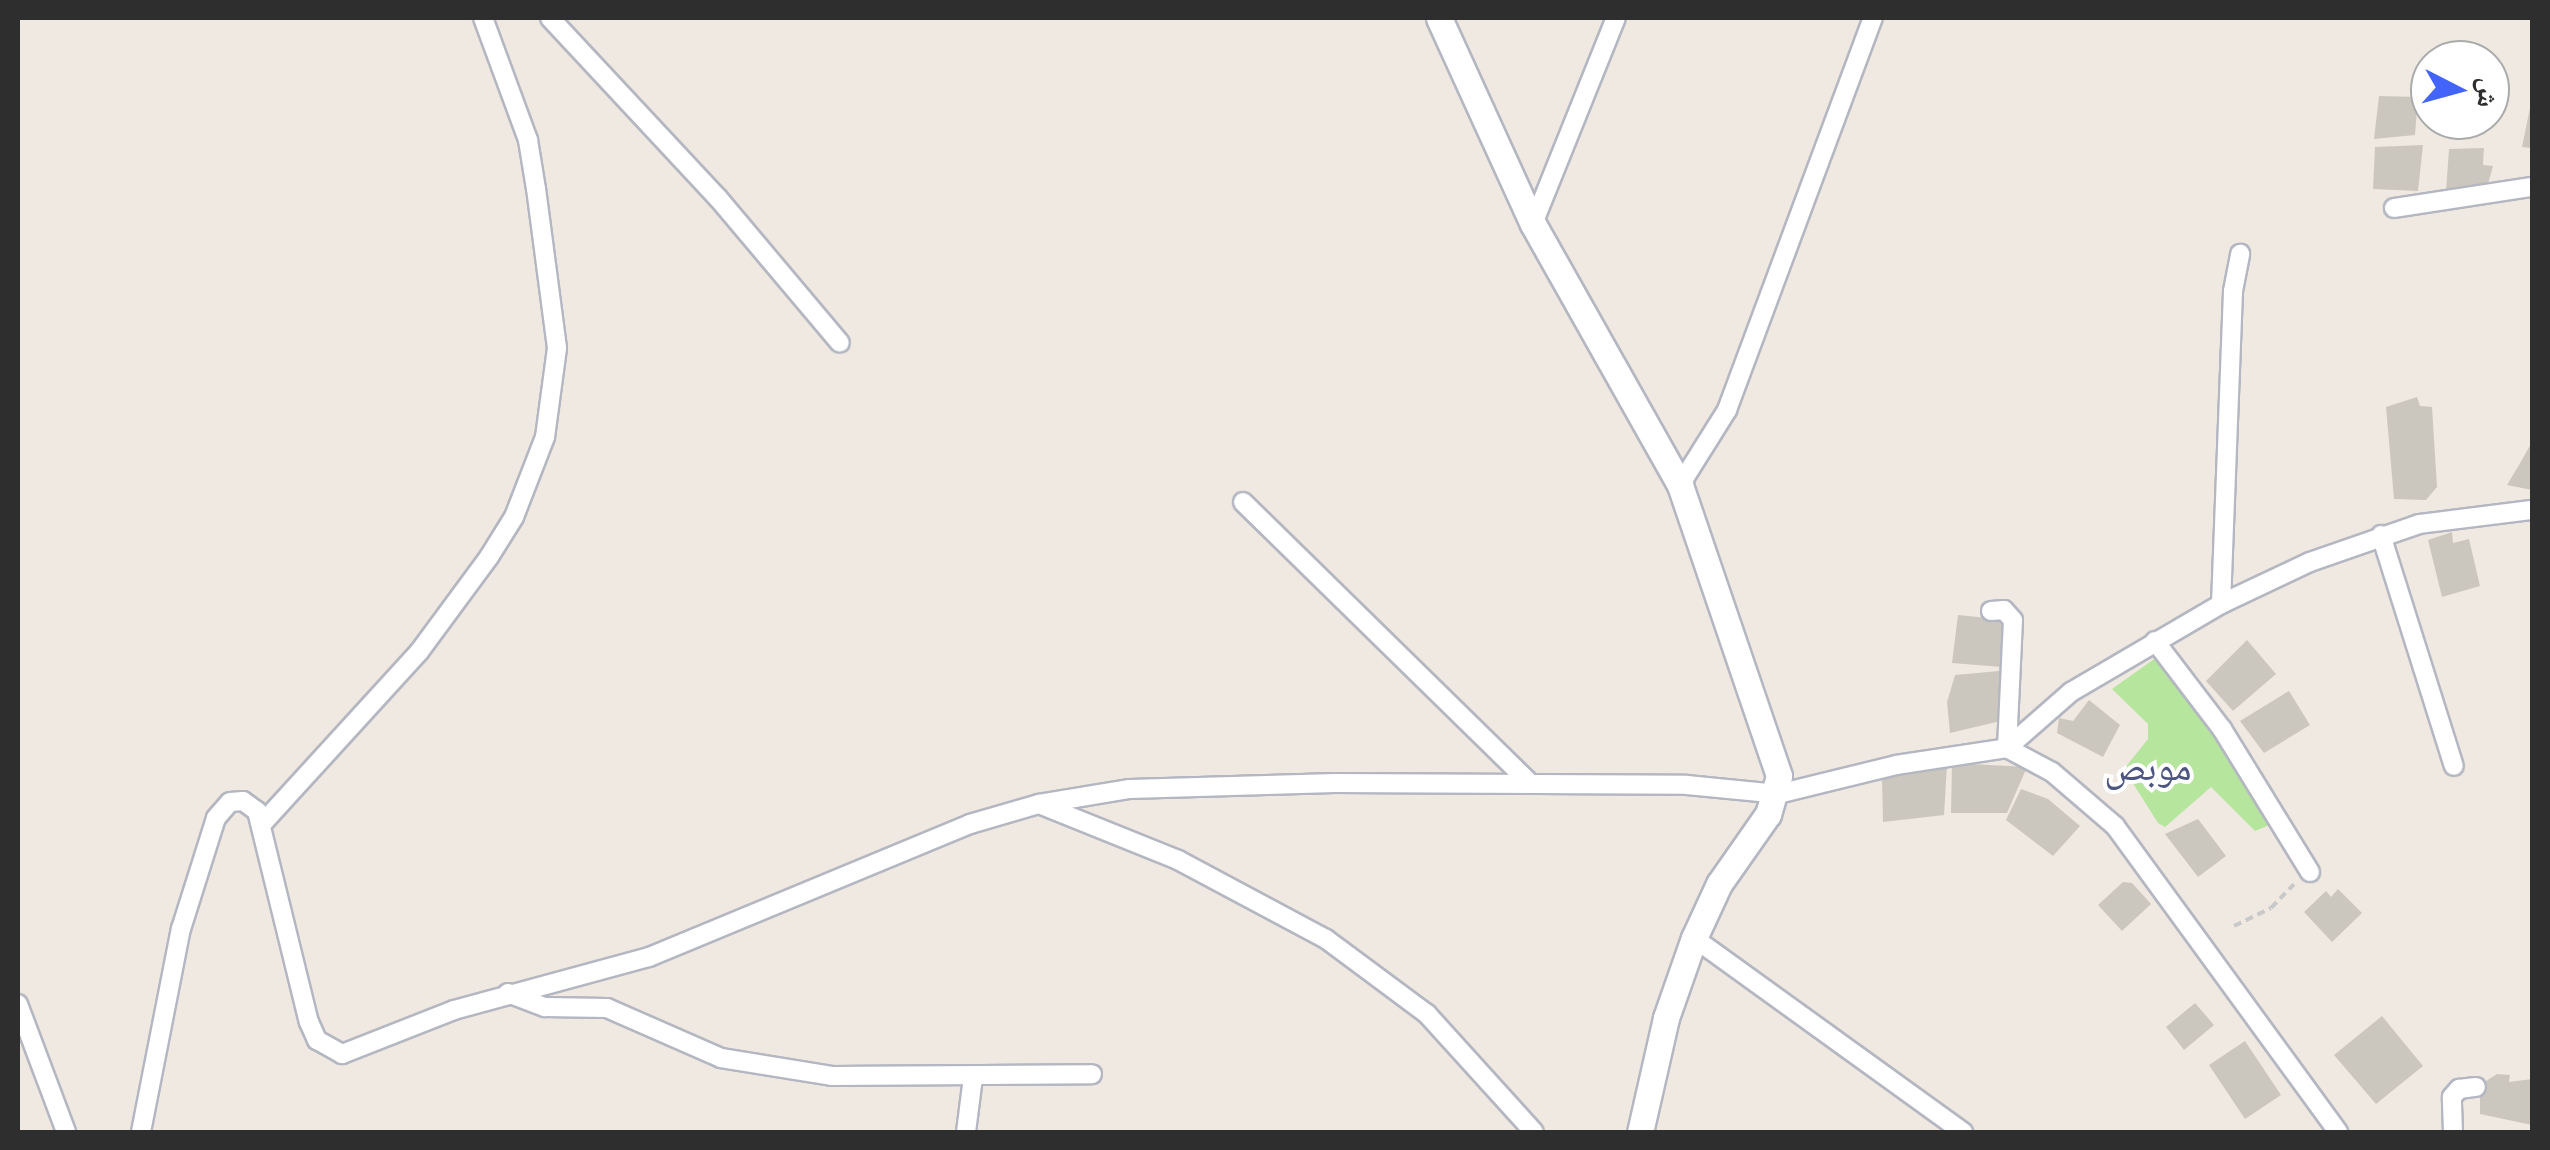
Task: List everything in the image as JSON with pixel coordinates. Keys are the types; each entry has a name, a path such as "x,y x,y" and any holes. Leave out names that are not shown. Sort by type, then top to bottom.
{"street":[{"path":"260,825 347,735 466,588 514,517 545,437 557,348 536,190 528,140 482,18"},
{"path":"550,18 718,198 840,343"},
{"path":"1438,18 1534,224 1680,485 1779,776 1778,794 1719,884 1694,938 1666,1018 1640,1132"},
{"path":"1534,224 1616,18"},
{"path":"1680,485 1727,410 1873,18"},
{"path":"2394,208 2532,187"},
{"path":"2221,604 2233,291 2240,254"},
{"path":"1244,502 1530,783"},
{"path":"142,1132 170,974 216,818 230,802 242,800 257,811 309,1022 330,1050 360,1050 508,993 649,957 970,824 1039,804 1130,789 1530,783 1687,784 1778,794 2007,748 2072,692 2221,604 2380,535 2475,514 2532,510"},
{"path":"2380,535 2454,766"},
{"path":"1991,611 2008,612 2013,620 2007,748"},
{"path":"2155,641 2222,729 2307,868"},
{"path":"2007,748 2052,772 2115,826 2338,1132"},
{"path":"1039,804 1178,860 1326,939 1427,1014 1534,1132"},
{"path":"1694,938 1963,1132"},
{"path":"508,993 545,1008 606,1008 721,1058 832,1076 1092,1074"},
{"path":"18,1004 66,1132"},
{"path":"966,1132 973,1077"},
{"path":"2454,1132 2452,1098 2459,1089 2476,1087"}],"path":[{"path":"2234,926 2271,908 2307,868"}],"green space":[{"path":"2157,657 2175,676 2279,821 2255,831 2211,787 2165,827 2158,823 2124,769 2148,739 2148,724 2112,689"}],"building":[{"path":"2379,96 2410,97 2410,135 2374,139"},
{"path":"2532,103 2532,148 2522,147"},
{"path":"2423,145 2418,191 2373,189 2375,147"},
{"path":"2484,148 2483,165 2493,166 2487,188 2446,191 2449,149"},
{"path":"2417,397 2420,406 2432,407 2437,487 2426,500 2394,499 2386,407"},
{"path":"2532,442 2532,490 2507,485 2519,465"},
{"path":"2452,532 2453,543 2469,539 2480,586 2442,597 2428,540"},
{"path":"1958,615 2008,620 2002,667 1952,663"},
{"path":"2247,640 2276,674 2233,711 2206,681"},
{"path":"1999,671 2005,720 1950,733 1947,702 1955,675"},
{"path":"2289,691 2310,725 2264,753 2240,721"},
{"path":"2089,700 2120,725 2103,757 2057,733 2059,718 2073,721"},
{"path":"1952,763 2027,767 2007,813 1951,813"},
{"path":"1947,766 1944,815 1883,822 1882,776"},
{"path":"2021,789 2048,799 2080,826 2053,856 2006,820"},
{"path":"2198,819 2226,856 2198,877 2165,834"},
{"path":"2123,882 2132,883 2151,904 2122,931 2098,905"},
{"path":"2338,889 2362,913 2332,942 2304,912 2326,891 2331,897"},
{"path":"2195,1003 2214,1025 2184,1050 2166,1027"},
{"path":"2382,1016 2423,1066 2376,1104 2334,1055"},
{"path":"2245,1041 2281,1095 2245,1119 2209,1065"},
{"path":"2497,1074 2510,1075 2509,1082 2532,1079 2532,1125 2480,1114 2480,1085"}],"district":[{"name":"موبص","path":"2148,768"}]}
